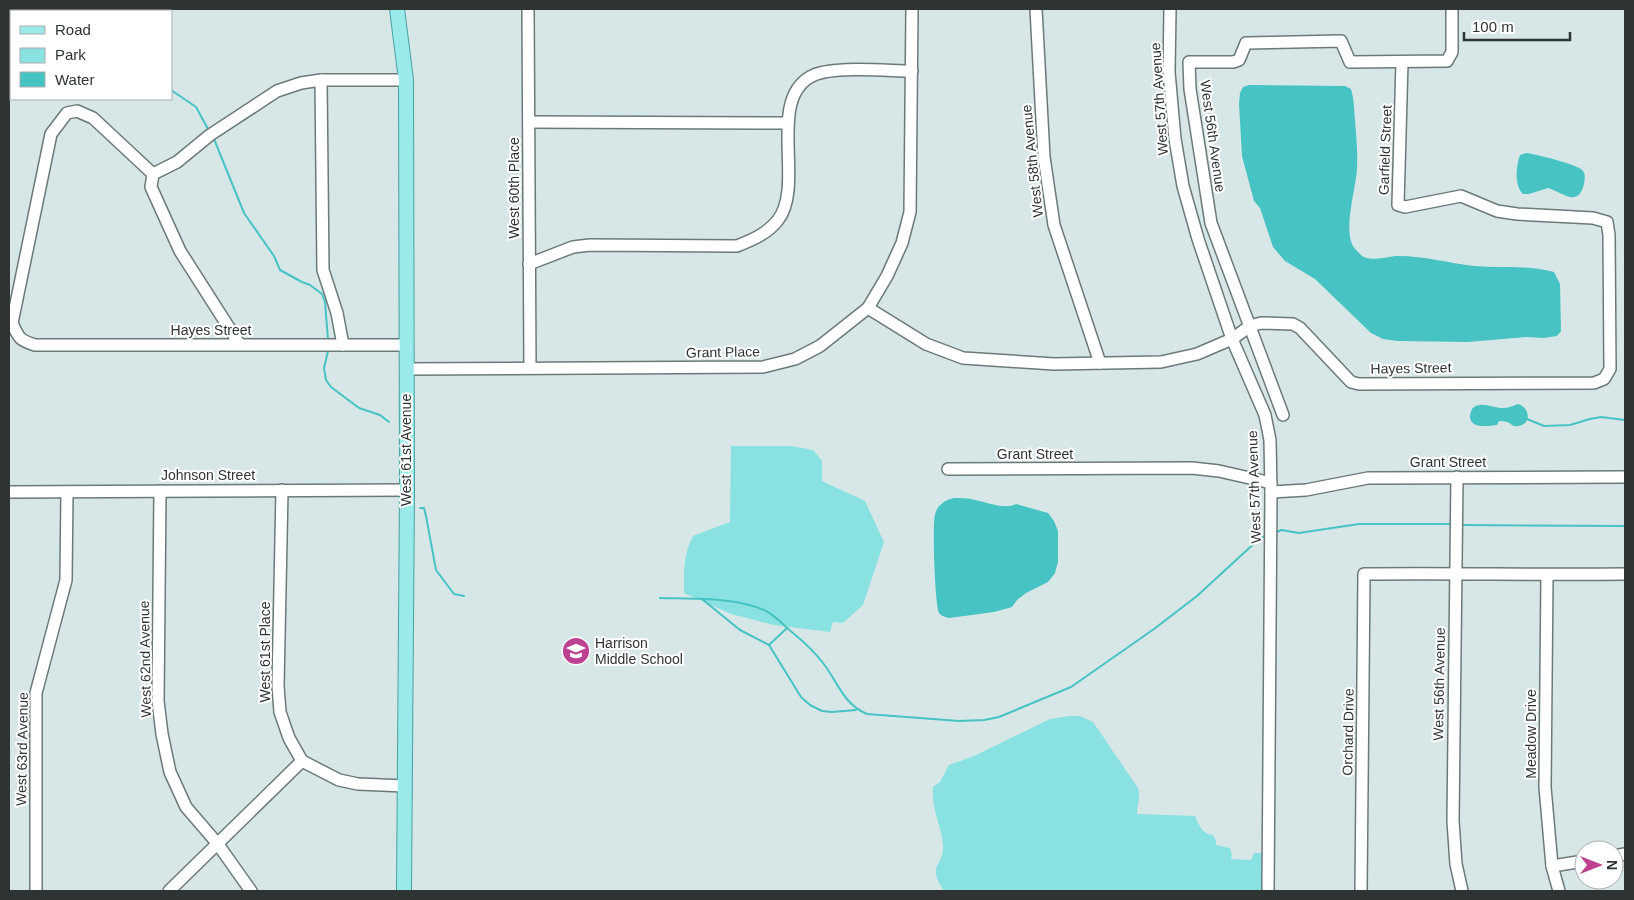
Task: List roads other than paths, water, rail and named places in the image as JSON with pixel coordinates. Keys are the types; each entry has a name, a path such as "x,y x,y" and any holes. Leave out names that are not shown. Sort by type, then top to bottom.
{"main road":[{"name":"West 61st Avenue","path":"397,9 406,80 404,891"}],"street":[{"name":"West 60th Place","path":"528,9 530,368"},
{"path":"912,9 910,212 902,243 887,276 868,308 926,344 963,358 1054,364 1160,362 1196,354 1232,340 1250,326 1283,415"},
{"name":"West 58th Avenue","path":"1036,9 1044,157 1054,226 1100,363"},
{"name":"West 57th Avenue","path":"1170,9 1170,72 1175,139 1183,186 1198,239 1232,340 1266,415 1270,440 1268,891"},
{"path":"1402,62 1447,61 1452,52 1452,9"},
{"name":"West 56th Avenue","path":"1250,326 1211,222 1190,89 1189,62 1233,62 1240,60 1246,43 1341,41 1350,62 1402,62"},
{"name":"Garfield Street","path":"1402,62 1398,205 1405,207 1461,196 1497,211 1517,214 1593,218 1607,222 1609,235 1610,369 1604,379"},
{"path":"530,264 573,247 590,245 737,246 756,239 778,219 787,201 788,123 791,103 798,86 811,76 832,71 912,71"},
{"path":"240,345 180,251 151,187 152,174 177,162 210,135 277,92 302,83 321,80 406,80"},
{"path":"321,80 323,270 337,313 343,345"},
{"name":"Hayes Street","path":"152,174 93,118 77,112 67,113 50,134 12,323 22,341 35,345 406,345"},
{"path":"529,122 788,123"},
{"name":"Grant Place","path":"406,369 763,367 795,359 820,346 868,308"},
{"name":"Hayes Street","path":"1250,326 1261,323 1293,324 1300,328 1351,382 1358,384 1594,383 1604,379"},
{"name":"Grant Street","path":"948,469 1192,468 1219,471 1271,487 1306,490 1368,478 1625,477"},
{"name":"West 56th Avenue","path":"1457,477 1453,820 1456,864 1462,891"},
{"name":"West 61st Place","path":"282,490 278,686 280,712 289,738 302,761"},
{"name":"Johnson Street","path":"9,492 406,490"},
{"name":"West 62nd Avenue","path":"160,491 158,701 162,734 170,772 186,807 217,843 251,891"},
{"name":"West 63rd Avenue","path":"36,891 36,693 66,580 67,492"},
{"path":"1456,572 1547,575 1625,574"},
{"name":"Orchard Drive","path":"1361,891 1364,574 1456,572"},
{"name":"Meadow Drive","path":"1547,575 1545,786 1552,866 1559,891"},
{"path":"169,891 302,761 338,780 358,784 405,786"},
{"path":"1552,866 1574,863"}],"water":[{"path":"1249,85 1345,86 1351,89 1357,143 1357,162 1349,227 1352,244 1355,248 1363,256 1372,259 1408,256 1474,266 1524,268 1554,272 1560,284 1561,331 1557,336 1468,342 1397,341 1383,339 1371,333 1315,279 1285,261 1273,247 1260,208 1254,201 1242,156 1240,93 1243,87"},
{"path":"1526,153 1581,169 1584,172 1585,178 1581,191 1574,197 1548,188 1523,194 1518,186 1517,170 1520,155"},
{"path":"1518,404 1525,409 1528,416 1522,425 1514,426 1507,422 1499,421 1497,425 1480,426 1471,421 1470,416 1475,406 1486,405 1503,408"},
{"path":"954,498 970,499 1001,506 1016,504 1048,513 1058,531 1058,562 1055,573 1048,582 1026,593 1012,607 994,612 949,618 940,614 935,581 934,522 936,511 940,506"}],"waterway":[{"path":"44,9 48,10"},
{"path":"172,91 196,107 208,129"},
{"path":"214,139 244,213 274,256 280,270 310,285 322,294 325,302 328,340"},
{"path":"328,351 324,368 326,380 331,387 359,408 380,415 389,422"},
{"path":"1527,419 1544,426 1570,425 1601,417 1625,420"},
{"path":"420,508 424,508 436,570 454,594 464,596"},
{"path":"1277,532 1281,530 1299,533 1359,524 1451,524"},
{"path":"1463,525 1625,526"},
{"path":"660,598 729,601 755,606 766,611 777,618 805,643 820,659 846,698 859,710 867,714 959,721 984,720 999,717 1071,687 1154,629 1197,596 1259,539 1265,536"},
{"path":"702,599 740,630 769,645 801,697 810,705 822,711 856,710"},
{"path":"769,645 787,628"}],"place":[{"name":"Harrison Middle School","path":"576,651"}]}
